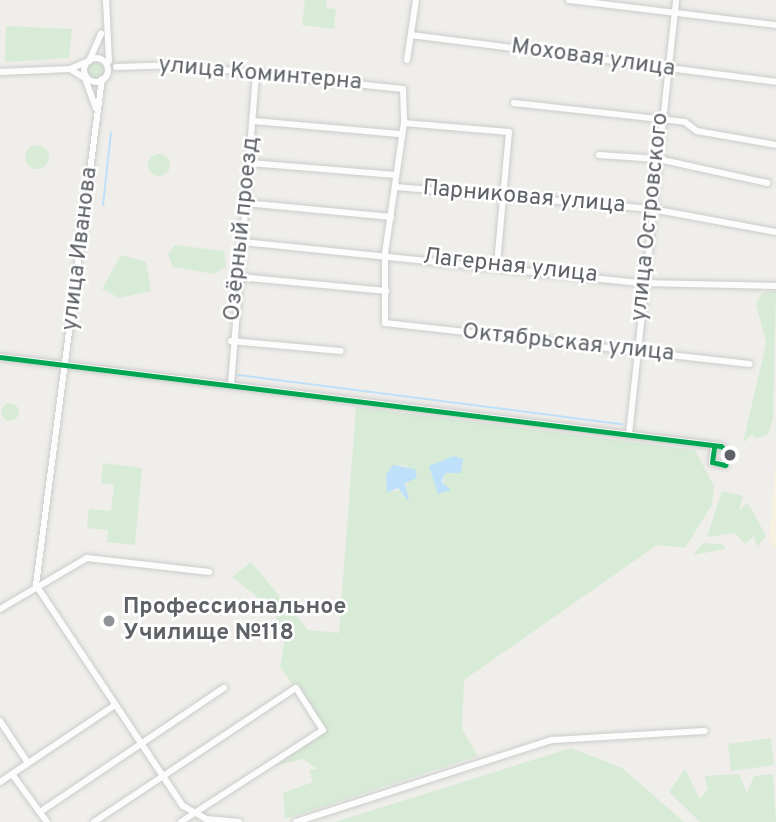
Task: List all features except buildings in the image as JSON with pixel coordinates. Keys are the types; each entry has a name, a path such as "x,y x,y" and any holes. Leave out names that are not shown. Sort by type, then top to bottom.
{"street":[{"path":"97,120 85,79 89,61 103,29 106,0"},
{"path":"407,61 416,0"},
{"path":"569,0 776,25"},
{"name":"улица Островского","path":"629,434 635,352 676,0"},
{"name":"улица Иванова","path":"36,585 107,60 103,29"},
{"name":"Моховая улица","path":"411,35 776,82"},
{"path":"0,72 70,69 89,61 107,60 116,67 104,78 85,79 70,69"},
{"name":"улица Коминтерна","path":"116,67 256,73 403,89 404,123"},
{"name":"Озёрный проезд","path":"231,385 231,341 250,163 246,144 254,121 256,73"},
{"path":"514,103 662,119 776,145"},
{"path":"254,121 401,134"},
{"path":"239,277 386,291 385,254 404,123 509,132 497,265"},
{"path":"599,155 658,159 767,183"},
{"path":"250,163 396,175"},
{"name":"Парниковая улица","path":"396,187 504,200 652,209 776,232"},
{"path":"245,204 391,217"},
{"name":"Лагерная улица","path":"243,242 497,265 643,282 776,286"},
{"name":"Октябрьская улица","path":"386,291 385,323 750,364"},
{"path":"231,341 341,351"},
{"path":"0,357 629,434 696,445 714,448 725,447 730,459 720,466 696,445"},
{"path":"710,458 714,448"},
{"path":"0,608 87,558 209,572"},
{"path":"36,585 183,806 192,814 239,822"},
{"path":"40,812 224,688"},
{"path":"94,822 165,778 296,688 323,730 181,822"},
{"path":"0,782 115,705"},
{"path":"0,721 28,763"},
{"path":"296,822 552,740 705,731"},
{"path":"12,774 47,822"}],"green space":[{"path":"305,0 327,0 326,8 336,9 334,29 302,25"},
{"path":"6,26 72,29 69,58 5,62"},
{"path":"96,61 102,64 105,70 102,76 96,79 90,76 87,70 90,64"},
{"path":"37,145 46,148 49,157 46,166 37,169 28,166 25,157 28,148"},
{"path":"159,154 167,157 170,165 167,173 159,176 151,173 148,165 151,157"},
{"path":"175,245 224,251 226,267 214,274 173,267 168,254"},
{"path":"121,255 146,262 151,291 119,298 102,289"},
{"path":"776,291 773,419 768,434 755,439 752,434 743,443 766,343 756,304 762,293"},
{"path":"6,403 14,403 19,412 17,419 6,421 1,416 1,408"},
{"path":"356,407 695,450 714,486 712,505 685,548 657,545 464,680 462,729 478,756 285,819 283,793 313,782 309,770 317,769 303,759 274,766 326,731 280,667 284,644 274,610 232,577 251,562 308,630 339,633","holes":["453,457 462,462 461,473 445,473 442,495 434,467","405,465 411,469 402,499 401,490 389,492 385,480 392,466"]},
{"path":"103,463 142,468 135,545 107,542 108,530 87,528 89,509 111,511 114,485 101,483"},
{"path":"722,491 743,496 739,511 747,503 752,510 766,536 757,547 754,536 745,544 735,533 707,537"},
{"path":"703,543 722,544 726,549 693,555"},
{"path":"771,738 774,765 731,771 728,744"},
{"path":"571,748 622,768 684,822 335,822"},
{"path":"685,769 700,799 708,788 704,776 739,774 747,793 754,776 773,774 776,822 700,822 669,792"}],"sand":[{"path":"776,459 776,548 769,542"}],"water":[{"path":"453,456 463,459 461,473 445,473 442,482 451,490 438,494 429,466"},
{"path":"393,465 415,469 417,478 405,483 409,502 398,488 387,493 386,475"}],"waterway":[{"path":"103,205 111,132"},
{"path":"238,375 622,424"}],"transit line":[{"path":"0,357 721,446 730,455 725,465 712,462 714,448"}],"place":[{"name":"Профессиональное Училище №118","path":"109,621"}]}
